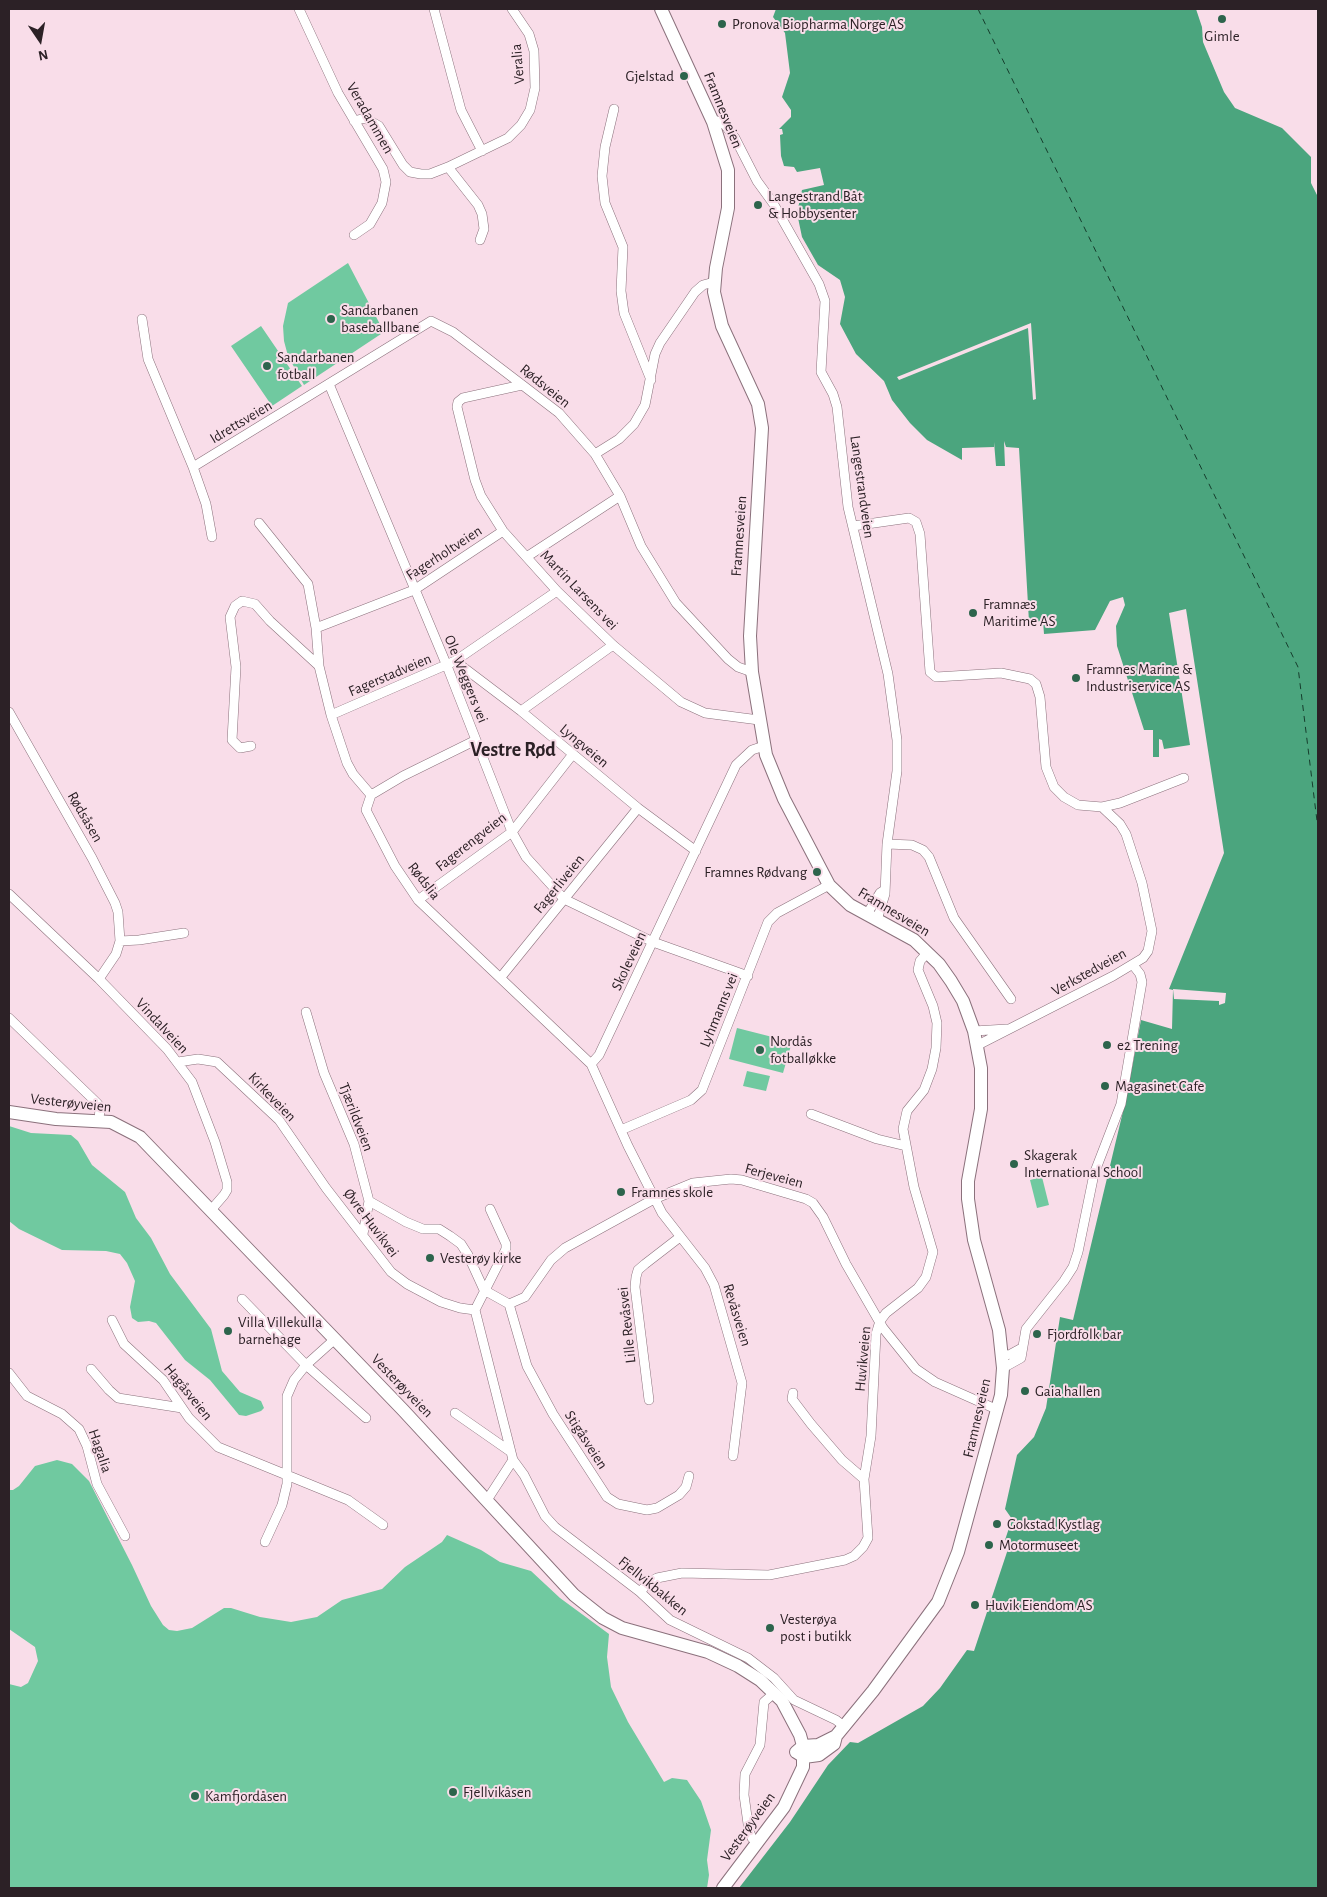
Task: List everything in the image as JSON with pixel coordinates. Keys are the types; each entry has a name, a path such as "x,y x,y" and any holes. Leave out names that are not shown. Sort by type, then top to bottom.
{"main road":[{"name":"Framnesveien","path":"661,9 713,122 723,148 729,182 728,208 714,282 715,302 722,326 755,398 762,428 750,616 752,672 764,746 784,798 829,885 850,905 914,940 928,952 951,981 963,1001 974,1031 978,1045 982,1086 968,1181 968,1199 974,1240 999,1330 1003,1362 998,1410 958,1552 947,1584 929,1615 840,1732 834,1744 826,1751 801,1752"},
{"name":"Vesterøyveien","path":"9,1112 56,1119 99,1121 123,1127 140,1138 335,1339 574,1595 603,1618 622,1628 724,1658 749,1672 773,1694 801,1752 796,1783 784,1806 723,1888"}],"street":[{"name":"Veradammen","path":"299,9 354,121 378,158 386,182 385,194 378,213 370,224 354,235"},
{"path":"434,9 461,110 482,152"},
{"name":"Veralia","path":"354,121 365,118 379,126 403,165 410,172 430,174 482,152 508,138 521,124 530,110 535,88 534,51 529,34 512,9"},
{"path":"614,109 605,147 603,167 605,203 623,247 621,290 624,313 650,380"},
{"name":"Langestrandveien","path":"713,122 718,121 725,125 735,138 757,181 773,203 822,291 826,308 821,372 833,394 837,407 848,507 882,649 894,709 898,760 887,844 883,891 885,894 872,917"},
{"path":"448,167 473,198 482,214 484,230 480,240"},
{"path":"596,454 619,439 634,424 645,404 655,354 668,330 695,292 703,285 714,282"},
{"path":"142,319 148,359 193,467 206,504 212,537"},
{"name":"Rødsveien","path":"431,321 453,332 559,413 596,454 620,496 641,546 676,603 728,659 738,667 752,672"},
{"name":"Idrettsveien","path":"193,467 431,321"},
{"name":"Ole Weggers vei","path":"329,384 414,590 451,663 476,740 512,832 526,857 564,900 653,942 748,976"},
{"name":"Martin Larsens vei","path":"522,385 463,398 458,402 457,407 475,480 481,496 503,531 528,556 557,591 613,645 692,708 722,717 759,720"},
{"path":"528,556 620,496"},
{"path":"853,526 908,518 914,519 919,526 920,534 930,672 936,677 1001,674 1030,679 1036,684 1040,697 1046,767 1049,779 1058,792 1069,801 1085,807 1102,807 1120,803 1184,778"},
{"path":"259,523 308,584 316,628 319,666 331,716 347,763 353,774 371,795 403,776 476,740"},
{"name":"Fagerholtveien","path":"316,628 414,590 503,531"},
{"name":"Fagerstadveien","path":"331,716 451,663 557,591"},
{"path":"250,746 240,748 232,740 236,667 230,617 235,606 242,601 255,604 270,621 319,666"},
{"path":"521,711 613,645"},
{"name":"Lyngveien","path":"451,663 521,711 638,808 696,851"},
{"name":"Rødsåsen","path":"9,712 110,889 118,912 120,941 116,954 99,979"},
{"name":"Skoleveien","path":"591,1064 599,1055 736,765 752,750 764,746"},
{"name":"Fagerengveien","path":"418,900 512,832 573,754"},
{"name":"Rødslia","path":"371,795 366,810 372,824 394,866 418,900 591,1064"},
{"name":"Verkstedveien","path":"978,1045 1062,1003 1133,964 1142,958 1151,944 1150,913 1126,834 1102,807"},
{"name":"Fagerliveien","path":"501,977 638,808"},
{"path":"887,844 912,845 923,850 929,857 954,918 1011,999"},
{"name":"Lyhmanns vei","path":"621,1130 690,1100 702,1090 772,917 829,885"},
{"name":"Vindalveien","path":"9,894 99,979 178,1062 192,1082 227,1182 224,1195 211,1210"},
{"path":"120,941 184,933"},
{"name":"Huvikveien","path":"640,1592 648,1583 657,1578 682,1574 769,1575 818,1566 854,1556 863,1547 868,1538 864,1479 871,1436 876,1334 880,1321 886,1312 922,1283 931,1267 933,1252 914,1186 903,1129 904,1117 924,1090 932,1069 936,1048 937,1024 933,1006 918,970 920,961 928,952"},
{"path":"1003,1362 1021,1358 1026,1329 1064,1281 1073,1267 1078,1252 1094,1174 1121,1104 1142,982 1140,974 1133,964"},
{"name":"Tjærildveien","path":"306,1012 324,1073 354,1144 369,1201 363,1234"},
{"path":"9,1018 97,1103 100,1111 99,1121"},
{"name":"Verkstedveien","path":"974,1031 1007,1030"},
{"name":"Kirkeveien","path":"178,1062 198,1059 217,1062 279,1120 326,1188"},
{"path":"591,1064 654,1199"},
{"path":"811,1114 877,1139 906,1146"},
{"name":"Ferjeveien","path":"509,1304 526,1296 551,1260 565,1248 654,1199 693,1183 731,1179 806,1199 813,1203 823,1216 846,1264 880,1321 916,1369 935,1382 998,1410"},
{"name":"Øvre Huvikvei","path":"326,1188 363,1234 381,1262 407,1284 441,1302 475,1310"},
{"name":"Revåsveien","path":"654,1199 680,1237 705,1268 714,1285 740,1372 743,1391 733,1456"},
{"name":"Øvre Huvikvei","path":"369,1201 406,1222 423,1228 439,1229 461,1244 484,1290"},
{"path":"487,1500 512,1456 475,1310 506,1249 506,1244 490,1209"},
{"name":"Lille Revåsvei","path":"649,1400 635,1287 636,1277 638,1270 680,1237"},
{"path":"484,1290 509,1304"},
{"path":"242,1299 306,1365 366,1418"},
{"name":"Stigåsveien","path":"509,1304 527,1366 552,1414 608,1496 618,1504 647,1510 657,1508 679,1495 686,1487 689,1476"},
{"name":"Hagåsveien","path":"112,1320 124,1344 163,1380 188,1418 218,1447 288,1473 348,1500 384,1525"},
{"path":"264,1542 282,1505 288,1473 287,1396 294,1380 306,1365 335,1339"},
{"path":"91,1369 118,1398 182,1408"},
{"name":"Hagalia","path":"9,1373 26,1396 62,1414 79,1428 87,1446 97,1484 126,1536"},
{"path":"793,1393 792,1399 811,1424 842,1460 864,1479"},
{"path":"455,1413 512,1456"},
{"name":"Fjellvikbakken","path":"512,1456 524,1474 544,1516 555,1527 640,1592 670,1620 748,1658 774,1678 794,1700 836,1720 840,1732"},
{"path":"758,1843 752,1838 750,1831 744,1795 745,1774 760,1745 764,1702 773,1694"}],"shaded area":[{"path":"776,9 1196,9 1202,27 1203,42 1224,92 1235,108 1282,128 1311,157 1311,183 1318,197 1318,1888 739,1888 790,1822 828,1765 850,1742 858,1743 923,1706 940,1688 967,1650 974,1651 1010,1543 1005,1540 1012,1519 1005,1509 1017,1455 1034,1437 1046,1408 1060,1317 1073,1320 1126,1099 1141,1020 1172,1029 1173,990 1169,989 1224,853 1186,609 1169,613 1190,745 1164,749 1162,740 1159,739 1159,757 1153,757 1153,730 1144,730 1117,646 1116,626 1125,605 1123,597 1110,601 1095,630 1044,634 1043,621 1029,622 1019,448 1006,447 1004,441 1005,466 996,466 994,442 994,447 962,448 962,460 927,440 910,423 892,400 884,381 856,354 840,324 845,297 840,280 818,265 802,237 797,213 802,190 824,185 820,168 797,172 794,167 784,166 781,156 780,135 783,134 782,129 779,129 791,117 791,110 782,97 790,73 785,33 773,17"},
{"name":"Sandarbanen baseballbane","path":"348,263 384,332 304,385 288,356 284,341 283,326 288,303"},
{"name":"Sandarbanen fotball","path":"261,326 302,386 272,406 231,346"},
{"name":"Nordås fotballøkke","path":"737,1028 792,1042 783,1073 729,1059"},
{"path":"747,1071 770,1076 766,1091 743,1086"},
{"path":"9,1126 31,1133 71,1135 78,1141 92,1165 125,1192 136,1218 151,1238 170,1274 211,1329 222,1371 240,1392 261,1401 264,1408 261,1411 246,1416 239,1415 210,1380 185,1360 156,1323 149,1321 138,1322 132,1318 130,1307 135,1281 127,1263 120,1254 106,1251 62,1250 19,1229 9,1221"},
{"path":"1042,1177 1049,1205 1037,1208 1030,1180"},
{"path":"57,1460 72,1464 89,1481 151,1606 163,1625 169,1630 177,1631 192,1628 224,1608 291,1622 317,1617 342,1600 382,1589 405,1567 442,1542 447,1535 481,1550 500,1562 531,1571 560,1598 609,1634 607,1657 611,1687 628,1722 664,1782 672,1778 687,1780 701,1801 711,1830 707,1860 709,1875 707,1888 9,1888 9,1684 21,1687 28,1683 38,1661 35,1647 9,1629 9,1490 19,1486 35,1466"}],"pier":[{"path":"1031,323 1036,399 1033,400 1028,328 899,380 897,377"},
{"path":"1173,989 1226,993 1225,1003 1219,1005 1219,1001 1174,999"}],"ferry route":[{"path":"978,9 1298,667 1318,829"}],"place":[{"name":"Gimle","path":"1222,19"},
{"name":"Pronova Biopharma Norge AS","path":"722,24"},
{"name":"Gjelstad","path":"684,76"},
{"name":"Langestrand Båt & Hobbysenter","path":"758,205"},
{"name":"Sandarbanen baseballbane","path":"331,319"},
{"name":"Sandarbanen fotball","path":"267,366"},
{"name":"Framnæs Maritime AS","path":"973,613"},
{"name":"Framnes Marine & Industriservice AS","path":"1076,678"},
{"name":"Framnes Rødvang","path":"817,872"},
{"name":"e2 Trening","path":"1107,1045"},
{"name":"Nordås fotballøkke","path":"760,1050"},
{"name":"Magasinet Cafe","path":"1105,1086"},
{"name":"Skagerak International School","path":"1014,1164"},
{"name":"Framnes skole","path":"621,1192"},
{"name":"Vesterøy kirke","path":"430,1258"},
{"name":"Villa Villekulla barnehage","path":"228,1331"},
{"name":"Fjordfolk bar","path":"1037,1334"},
{"name":"Gaia hallen","path":"1025,1391"},
{"name":"Gokstad Kystlag","path":"997,1524"},
{"name":"Motormuseet","path":"989,1545"},
{"name":"Huvik Eiendom AS","path":"975,1605"},
{"name":"Vesterøya post i butikk","path":"770,1628"},
{"name":"Fjellvikåsen","path":"453,1792"},
{"name":"Kamfjordåsen","path":"195,1796"}],"district":[{"name":"Vestre Rød","path":"513,750"}]}
